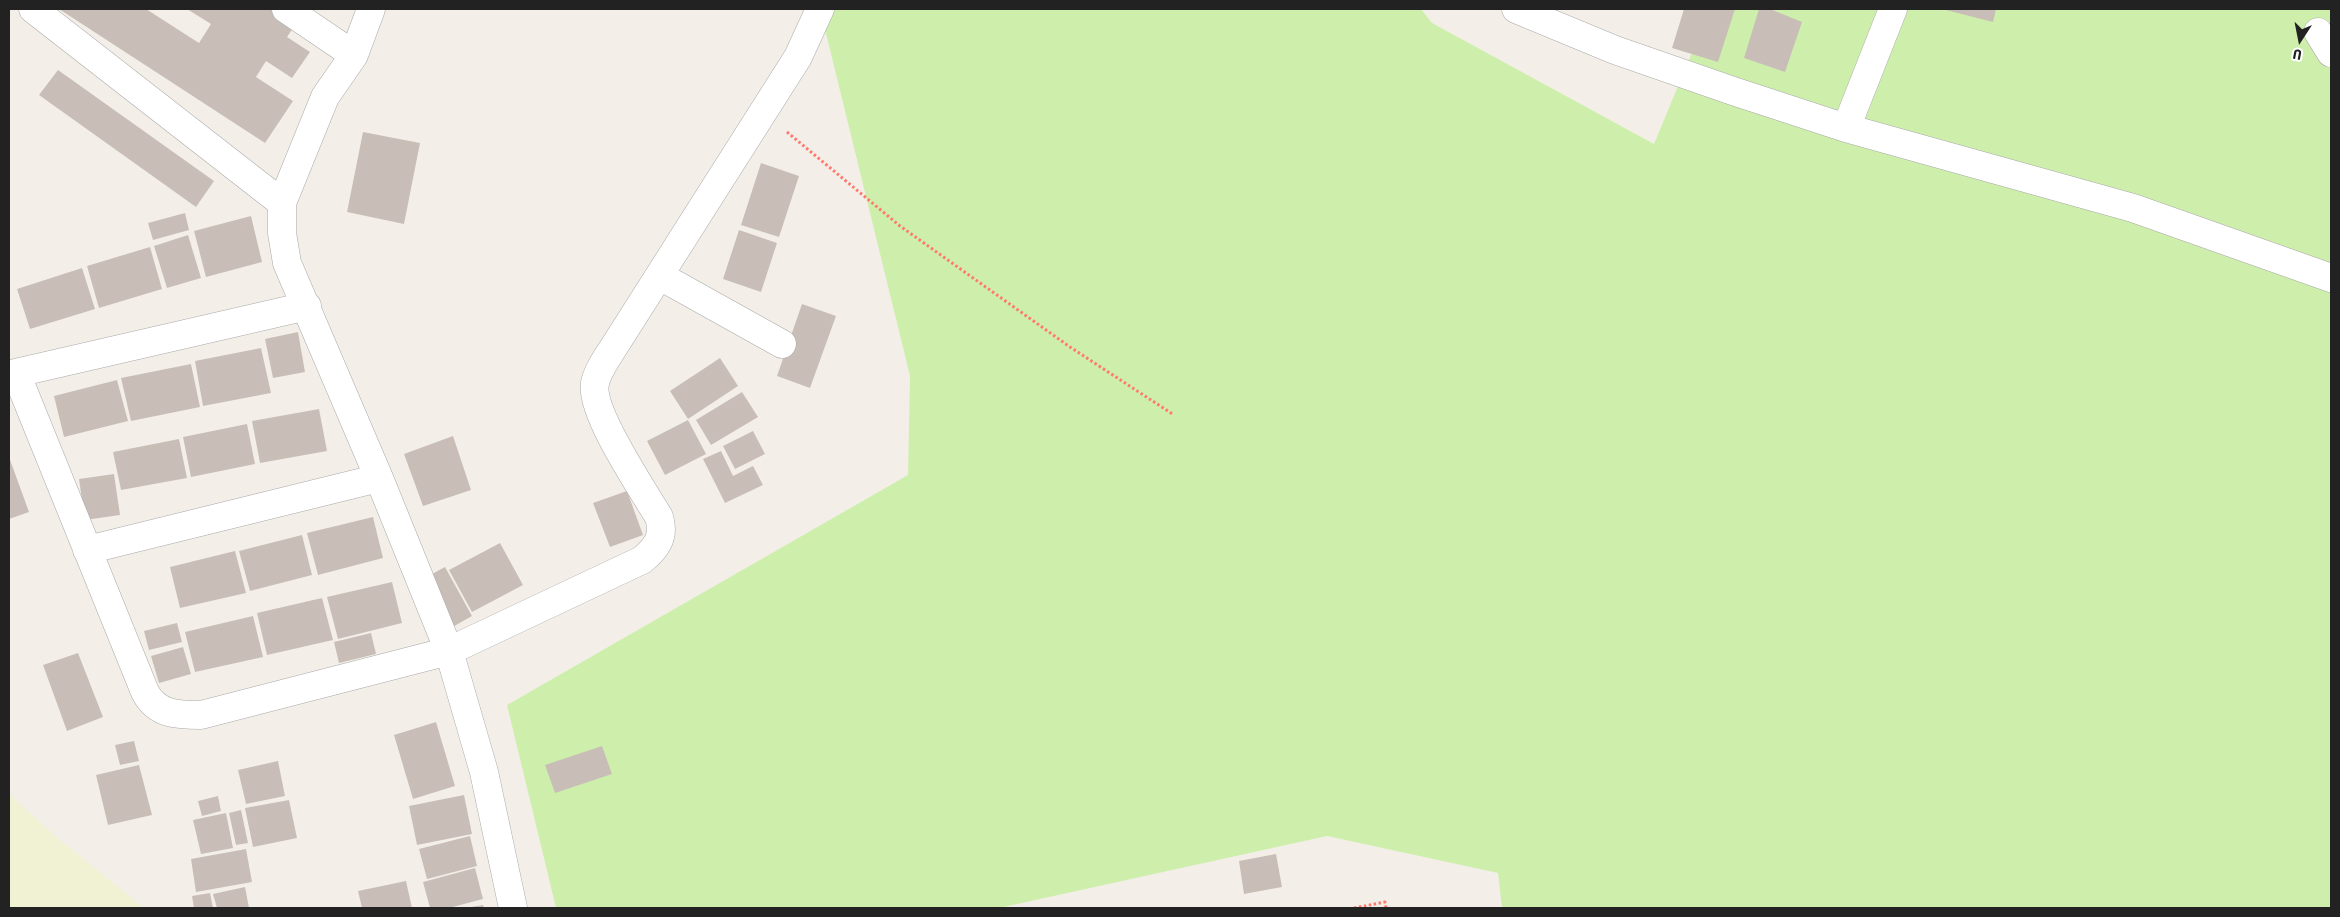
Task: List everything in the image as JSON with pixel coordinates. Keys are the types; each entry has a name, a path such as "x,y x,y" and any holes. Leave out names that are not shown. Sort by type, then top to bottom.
{"street":[{"path":"33,9 282,203"},
{"path":"286,9 354,55"},
{"path":"371,9 354,55 325,97 282,203 282,233 287,263 379,478 449,651 484,772 513,908"},
{"path":"307,306 12,374 145,692 150,702 162,711 172,714 201,714 449,651 642,560 656,546 661,537 662,527 659,517 601,416 594,396 595,382 601,368 798,57 820,9"},
{"path":"1516,9 1615,50 1846,128 2133,208 2331,278"},
{"path":"1846,128 1893,9"},
{"path":"660,276 782,344"},
{"path":"87,550 379,478"}],"path":[{"path":"764,113 900,226 1070,347 1174,415"},
{"path":"1354,908 1385,902 1386,908"}],"green space":[{"path":"820,9 1421,9 1432,23 1654,144 1710,9 2331,9 2331,908 1502,908 1498,873 1327,836 999,908 556,908 507,705 908,475 910,376"},
{"path":"9,794 55,836 144,908 9,908"}],"building":[{"path":"59,9 146,9 199,43 211,24 187,9 277,9 297,22 287,37 310,52 292,78 266,61 256,77 293,101 265,143"},
{"path":"1684,9 1735,9 1718,62 1672,48"},
{"path":"1759,9 1770,9 1802,22 1785,72 1744,58"},
{"path":"1942,9 1996,9 1993,22"},
{"path":"58,70 214,181 196,207 39,95"},
{"path":"363,132 420,143 404,224 347,212"},
{"path":"761,163 799,176 779,237 741,225"},
{"path":"185,213 189,230 153,240 148,223"},
{"path":"251,216 262,262 206,277 194,231"},
{"path":"739,230 777,243 761,292 723,279"},
{"path":"188,235 201,278 167,288 154,246"},
{"path":"150,247 162,289 99,308 87,266"},
{"path":"82,268 95,309 30,329 17,289"},
{"path":"802,304 836,316 810,388 777,376"},
{"path":"298,332 305,372 273,378 265,339"},
{"path":"261,348 271,393 203,406 195,361"},
{"path":"720,358 738,386 688,419 670,391"},
{"path":"191,364 200,407 131,421 121,378"},
{"path":"117,380 128,421 64,437 54,396"},
{"path":"742,392 758,417 711,445 696,420"},
{"path":"319,409 327,451 260,463 252,421"},
{"path":"688,420 706,454 665,475 647,441"},
{"path":"247,424 255,464 191,477 183,437"},
{"path":"753,431 765,454 735,469 723,446"},
{"path":"453,436 471,490 423,506 404,454"},
{"path":"179,439 187,478 121,490 113,452"},
{"path":"721,451 733,476 753,466 763,485 725,503 703,459"},
{"path":"9,457 29,512 9,519"},
{"path":"114,474 120,515 85,520 79,479"},
{"path":"627,491 643,535 610,547 593,503"},
{"path":"373,517 383,558 318,575 307,533"},
{"path":"302,535 312,575 250,591 239,551"},
{"path":"500,543 523,585 472,612 449,570"},
{"path":"235,551 246,593 180,608 170,567"},
{"path":"445,567 472,616 449,629 421,580"},
{"path":"392,582 402,623 338,639 327,597"},
{"path":"322,598 333,640 267,655 257,613"},
{"path":"253,616 263,657 195,672 185,632"},
{"path":"177,623 182,642 149,650 144,631"},
{"path":"371,633 376,654 339,663 334,642"},
{"path":"183,647 191,674 159,683 151,656"},
{"path":"78,653 103,717 67,731 43,665"},
{"path":"436,722 455,786 413,799 394,735"},
{"path":"134,741 139,761 120,765 115,745"},
{"path":"602,746 612,774 555,793 545,765"},
{"path":"278,761 285,796 246,804 238,770"},
{"path":"139,765 152,815 108,825 96,775"},
{"path":"464,795 472,834 417,845 409,806"},
{"path":"218,796 221,811 202,816 198,801"},
{"path":"289,800 297,838 253,847 245,808"},
{"path":"241,810 248,843 236,845 229,813"},
{"path":"226,813 233,848 201,854 193,820"},
{"path":"470,836 477,866 427,879 419,849"},
{"path":"246,849 252,882 196,892 191,859"},
{"path":"1276,854 1282,887 1244,894 1239,861"},
{"path":"475,868 483,899 449,908 430,908 423,882"},
{"path":"406,881 412,908 362,908 358,891"},
{"path":"245,887 249,908 217,908 213,894"},
{"path":"210,893 213,908 194,908 192,896"},
{"path":"483,905 484,908 471,908 471,907"}]}
